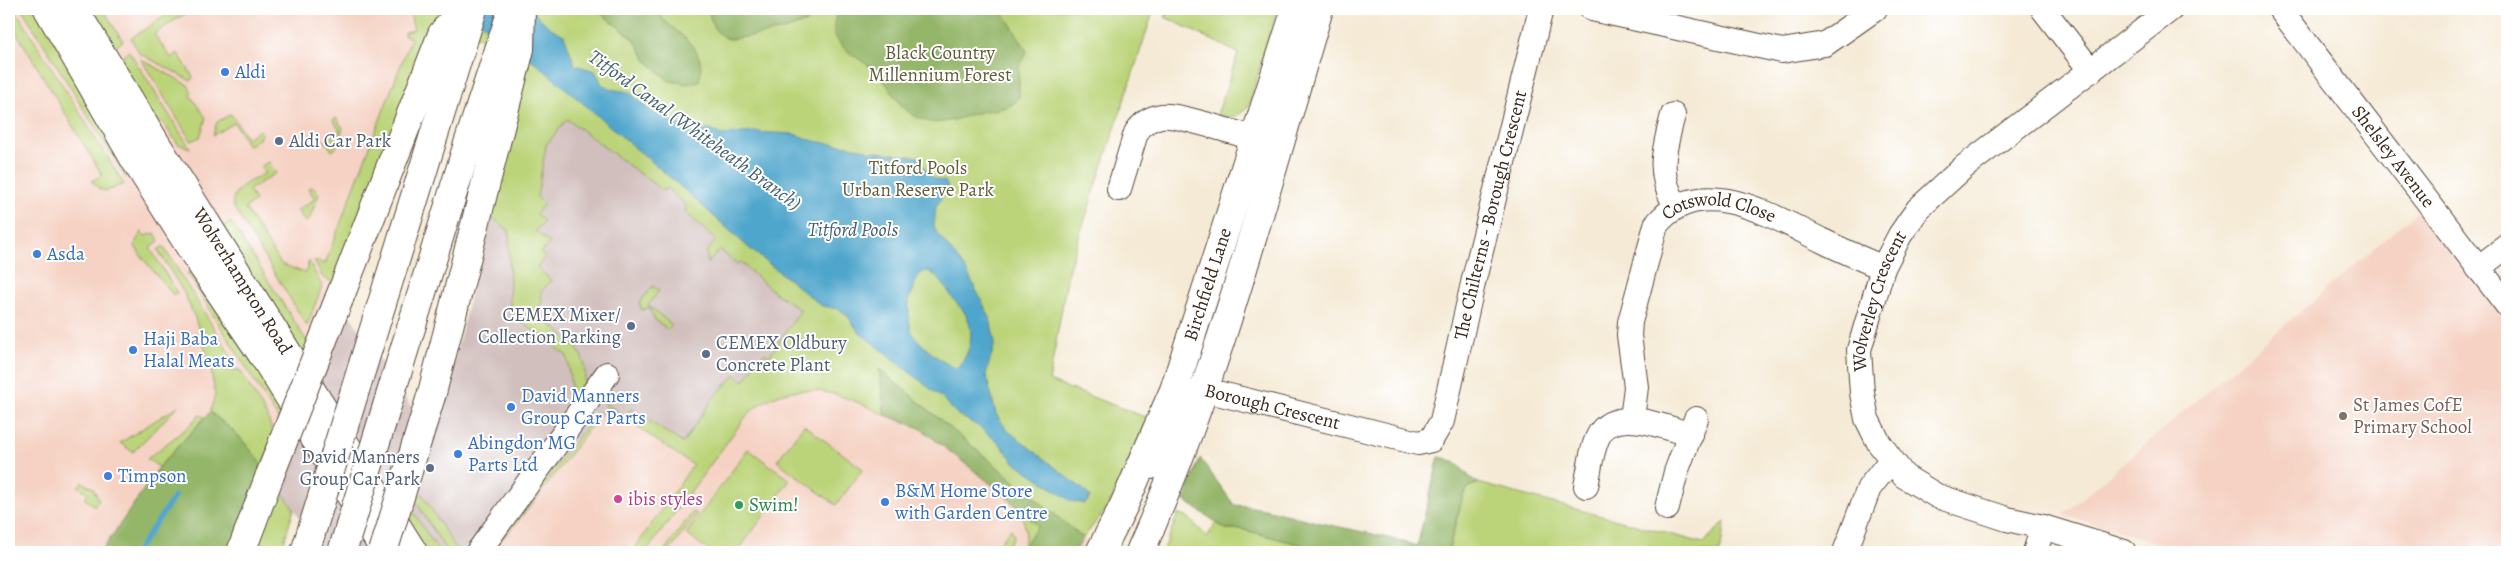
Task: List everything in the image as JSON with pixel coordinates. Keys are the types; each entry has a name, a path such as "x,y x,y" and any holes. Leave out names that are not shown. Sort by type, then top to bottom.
{"main road":[{"name":"Wolverhampton Road","path":"48,9 164,205 197,258 266,360 384,552"},
{"name":"Wolverhampton Road","path":"74,9 413,552"},
{"path":"240,552 442,34 462,9"},
{"path":"308,543 473,9"},
{"path":"342,552 468,144 513,9"},
{"path":"384,552 432,393 520,49 521,9"},
{"name":"Birchfield Lane","path":"1100,552 1124,506 1174,390 1296,9"},
{"name":"Birchfield Lane","path":"1140,552 1166,494 1205,390 1320,9"},
{"path":"115,75 112,95 164,184 164,205"},
{"path":"178,177 176,200 189,221 197,258"}],"street":[{"name":"The Chilterns - Borough Crescent","path":"1442,421 1481,251 1541,9"},
{"path":"1592,9 1782,51 1824,44 1875,9"},
{"path":"2043,9 2091,71"},
{"name":"Wolverley Crescent","path":"2124,552 2043,527 2006,519 1937,496 1904,476 1891,460 1867,419 1862,393 1859,350 1883,268 1900,235 1918,209 1964,167 2171,9"},
{"name":"Shelsley Avenue","path":"2280,9 2507,304"},
{"path":"1673,115 1663,154 1663,175 1668,193 1676,206"},
{"path":"1119,189 1136,133 1142,125 1151,119 1171,116 1256,138"},
{"name":"Cotswold Close","path":"1632,419 1636,388 1629,335 1630,322 1656,225 1665,213 1676,206 1703,199 1752,207 1793,225 1840,250 1883,268"},
{"path":"2478,268 2507,246"},
{"path":"478,552 607,374"},
{"name":"Borough Crescent","path":"1124,506 1162,452 1188,394 1205,390 1418,443 1432,440 1442,421"},
{"path":"1586,486 1596,441 1601,431 1611,424 1632,419 1691,433 1676,472 1667,508"},
{"path":"1845,552 1870,488 1891,460"},
{"path":"2035,552 2043,527"}],"shaded area":[{"path":"9,9 440,9 263,465 237,434 209,413 159,467 101,552 9,552"},
{"path":"526,65 835,263 693,465 616,413 610,421 600,414 531,505 490,552 322,552 279,486 332,289 413,409 421,390 452,370"},
{"name":"St James CofE Primary School","path":"2424,206 2507,317 2507,552 2189,552 2063,515"},
{"path":"804,306 1083,538 1097,552 490,552 531,505 600,414 616,413 693,464"}],"green space":[{"path":"9,9 15,9 124,184 107,191 99,189 92,181 102,175 9,20"},
{"path":"22,9 38,9 128,173 126,178"},
{"path":"85,9 103,9 123,41 112,49"},
{"path":"176,9 192,9 154,34 171,58 178,53 193,77 191,81 139,53 131,38"},
{"name":"Titford Pools Urban Reserve Park","path":"409,9 1154,9 1069,268 1049,381 1148,418 1108,507 1083,538 880,370 885,415 850,399 815,391 798,390 781,394 764,402 747,415 646,552 632,552 693,465 603,404 605,402 623,416 631,409 683,443 713,398 735,375 744,381 764,353 769,356 801,310 774,292 740,262 737,264 720,250 707,264 707,251 716,240 685,212 686,205 667,188 663,191 567,119 546,145 537,197 544,204 536,214 544,221 535,231 550,243 541,253 546,257 537,268 551,280 541,292 542,302 535,313 572,342 584,363 585,376 582,391 574,410 567,356 515,317 510,310 509,230 491,217 526,65 438,13 335,283 323,278 314,260 325,264 411,38 404,35 404,32 414,30"},
{"path":"595,9 654,9 697,53 701,71 699,81 688,84 669,81 647,61 634,39"},
{"name":"Black Country Millennium Forest","path":"708,9 823,9 817,16 795,26 766,34 729,39 716,31"},
{"name":"Black Country Millennium Forest","path":"837,9 1001,9 1027,51 1019,67 1019,98 1005,108 983,111 950,121 935,122 921,119 901,105 883,79 872,68 848,51 838,41 834,29"},
{"path":"1169,9 1277,9 1249,105 1242,112 1230,117 1217,115 1238,53 1165,17"},
{"path":"129,51 190,148 178,144 163,123 151,118 119,65 121,58"},
{"path":"141,59 188,85 192,93 190,95 206,118 200,137 191,141"},
{"path":"231,114 247,138 260,130 262,132 259,139 248,146 234,123 213,135 217,122"},
{"path":"336,118 343,128 335,149 332,151 325,141 340,131 333,120"},
{"path":"269,162 276,173 249,190 255,201 245,208 281,264 305,273 309,261 322,286 307,326 233,206 233,200 238,190 265,173 261,166"},
{"path":"314,187 319,194 309,220 305,222 297,210 315,199 308,188"},
{"path":"231,222 310,346 304,362 219,228"},
{"path":"142,232 145,236 155,233 159,241 150,248 177,293 173,295 135,246"},
{"path":"163,246 236,364 210,363 195,318 184,293 158,250"},
{"path":"194,269 285,408 280,422 187,273"},
{"path":"653,286 659,291 648,305 672,325 668,330 655,320 649,307 642,310 639,303"},
{"path":"211,369 240,370 268,418 274,437 263,465 237,434 210,412 215,395"},
{"path":"879,369 1083,538 1075,552 1020,552 1038,526 995,487 920,428 885,415"},
{"path":"178,406 133,452 120,443"},
{"path":"210,412 237,434 263,465 230,552 101,552 159,467"},
{"path":"597,412 600,414 531,506 491,552"},
{"path":"199,415 205,417 159,467 147,459 188,427"},
{"path":"804,425 863,469 836,505 777,461"},
{"name":"Swim!","path":"748,449 790,480 737,552 712,552 686,534"},
{"path":"1439,457 1457,464 1478,483 1469,487 1463,495 1448,552 1329,552 1241,529 1226,529 1184,500 1200,458 1234,505 1267,510 1417,546"},
{"path":"82,482 93,488 99,500 95,506 85,499 88,493 78,486"},
{"path":"1478,483 1703,543 1725,522 1720,552 1448,552 1463,495 1469,487"},
{"path":"278,486 294,509 281,552 252,552"},
{"path":"422,494 458,552 447,552 414,499"},
{"path":"1019,509 1039,527 1022,550 1025,530"},
{"path":"693,512 697,514 669,552 663,552"},
{"path":"414,513 439,552 421,552 405,527"},
{"path":"1178,514 1189,518 1207,537 1216,523 1226,529 1241,529 1329,552 1163,552"},
{"path":"1011,529 1014,536 1004,552 993,552"}],"water":[{"name":"Titford Pools","path":"461,9 490,9 520,27 529,14 535,13 549,27 564,35 575,65 595,71 602,84 609,89 629,92 654,114 668,116 673,122 695,131 710,130 722,135 753,132 794,134 814,141 856,147 869,151 919,157 923,166 932,177 945,181 948,187 936,207 934,226 937,233 965,268 990,318 995,343 986,374 996,414 1007,430 1084,490 1090,497 1087,502 1084,504 1071,501 1014,462 1000,444 978,426 958,415 942,398 859,332 846,314 839,309 822,306 749,248 687,192 531,59","holes":["928,271 943,284 969,322 970,343 965,357 956,368 930,352 911,330 909,298 920,275"]}],"waterway":[{"name":"Titford Canal (Whiteheath Branch)","path":"493,9 517,27"},
{"path":"136,552 175,496"}],"place":[{"name":"Aldi","path":"225,72"},
{"name":"Aldi Car Park","path":"279,141"},
{"name":"Asda","path":"37,254"},
{"name":"CEMEX Mixer/ Collection Parking","path":"631,326"},
{"name":"Haji Baba Halal Meats","path":"133,350"},
{"name":"CEMEX Oldbury Concrete Plant","path":"706,354"},
{"name":"David Manners Group Car Parts","path":"511,407"},
{"name":"St James CofE Primary School","path":"2343,416"},
{"name":"Abingdon MG Parts Ltd","path":"458,454"},
{"name":"David Manners Group Car Park","path":"430,468"},
{"name":"Timpson","path":"108,476"},
{"name":"ibis styles","path":"618,499"},
{"name":"B&M Home Store with Garden Centre","path":"885,502"},
{"name":"Swim!","path":"739,505"}]}
